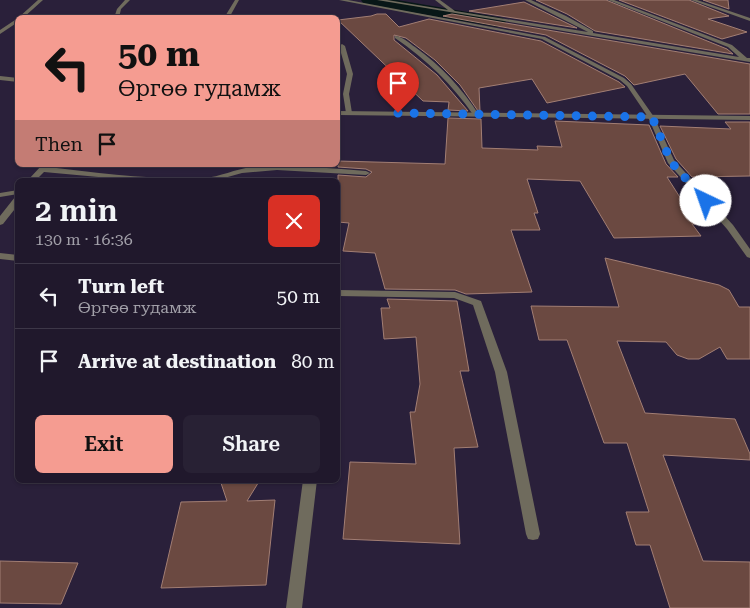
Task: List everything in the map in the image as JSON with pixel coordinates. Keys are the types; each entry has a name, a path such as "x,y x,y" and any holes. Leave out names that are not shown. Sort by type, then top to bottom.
{"street":[{"path":"23,15 41,0"},
{"path":"117,15 118,9 128,0"},
{"path":"228,15 237,0"},
{"path":"341,0 543,38 622,79 629,85 652,117 671,162 730,227 750,255"},
{"path":"379,0 748,60"},
{"path":"437,0 454,12"},
{"path":"527,0 599,36"},
{"path":"610,0 730,46 748,60"},
{"path":"693,0 750,20"},
{"path":"0,32 15,21"},
{"path":"397,37 418,51 443,72 465,97 476,115"},
{"path":"342,46 350,74 346,94 349,113"},
{"path":"0,78 15,80"},
{"path":"340,112 750,118"},
{"path":"34,178 43,167 136,178"},
{"path":"218,178 255,169 299,168 366,173"},
{"path":"0,195 15,192"},
{"path":"0,222 15,203"},
{"path":"0,256 15,258"},
{"path":"340,293 455,294 477,303 501,372 533,534"},
{"path":"294,608 310,483"}],"building":[{"path":"536,0 606,0 727,49 733,54 595,31 567,14"},
{"path":"619,0 689,0 729,16 708,19 747,32 722,39"},
{"path":"703,0 728,0 729,9"},
{"path":"524,2 577,28 469,11"},
{"path":"386,14 399,27 429,19 541,41 619,82 625,87 547,103 532,79 479,88 480,111 478,111 460,85 435,60 406,38 394,35 394,40 437,75 468,111 448,110 449,102 423,101 340,22 340,20"},
{"path":"452,14 750,64 750,114 718,114 685,74 634,85 625,76 546,35 443,16"},
{"path":"448,118 481,119 482,148 538,150 537,146 562,147 555,121 649,125 666,164 678,177 667,177 697,224 692,224 701,236 614,238 580,181 527,179 538,213 534,213 540,230 511,230 532,292 466,294 455,290 385,289 375,253 343,251 349,223 340,222 340,178 338,178 338,175 366,177 372,172 366,169 338,167 340,167 340,161 445,164"},
{"path":"725,122 750,122 750,176 692,177 676,159 660,126 731,129"},
{"path":"605,258 719,285 729,290 739,307 750,307 750,359 727,359 720,347 699,359 688,359 677,355 666,342 617,341 645,413 735,419 750,454 750,460 663,455 703,561 750,562 750,608 670,608 650,545 636,545 626,512 649,512 627,443 604,443 567,340 539,340 531,306 619,307"},
{"path":"387,299 457,301 469,371 460,371 478,447 454,448 460,544 343,539 350,462 416,464 410,412 415,412 420,384 416,337 384,339 381,308 390,308"},
{"path":"221,483 258,483 247,501 275,500 266,585 161,588 181,502 227,501"},
{"path":"0,561 78,563 61,604 0,603"}],"waterway":[{"path":"369,0 497,22"}],"route":[{"path":"398,113 652,117 671,162 706,201"}]}
